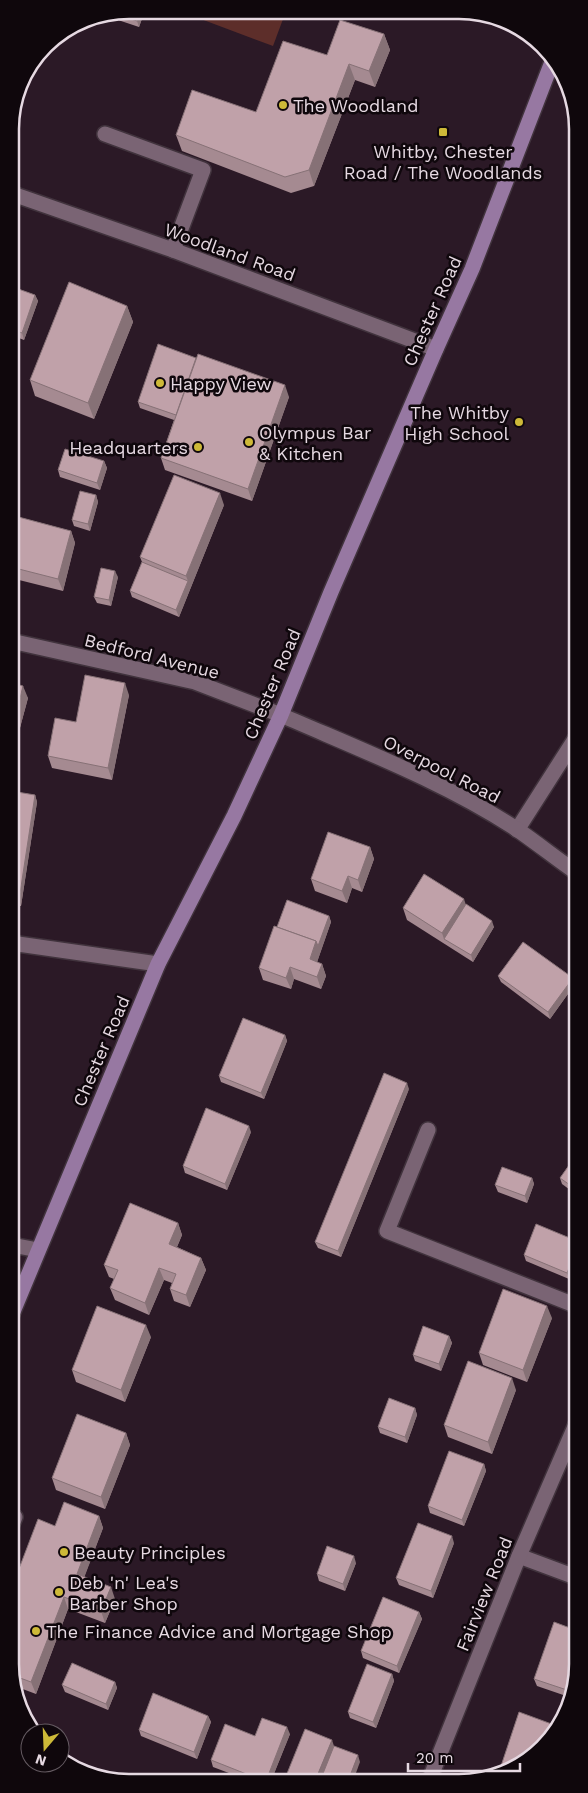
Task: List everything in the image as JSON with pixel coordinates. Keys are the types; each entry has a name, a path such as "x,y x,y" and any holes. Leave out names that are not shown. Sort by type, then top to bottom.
{"main road":[{"name":"Chester Road","path":"19,1297 158,964 234,816 281,715 436,348 472,269 550,68"}],"street":[{"path":"105,134 203,170 173,250"},
{"name":"Woodland Road","path":"19,195 173,250 436,348"},
{"name":"Bedford Avenue","path":"19,642 195,682 281,715"},
{"name":"Overpool Road","path":"281,715 396,765 462,798 517,830 569,867"},
{"path":"517,830 569,747"},
{"path":"19,944 158,964"},
{"path":"428,1130 388,1231 569,1303"},
{"path":"19,1247 38,1250"},
{"name":"Fairview Road","path":"432,1774 519,1556 569,1440"},
{"path":"519,1556 569,1575"}],"shaded area":[{"path":"201,19 283,19 273,46"}],"building":[{"path":"340,20 384,34 369,71 349,64 309,170 285,177 176,135 192,90 256,112 283,41 327,55"},
{"path":"69,282 127,306 88,403 30,380"},
{"path":"19,289 35,295 22,333 19,332"},
{"path":"158,344 196,358 176,415 138,402"},
{"path":"198,354 285,385 248,489 161,458"},
{"path":"65,449 104,461 97,483 58,470"},
{"path":"174,475 220,493 186,576 140,557"},
{"path":"80,491 96,495 88,524 72,520"},
{"path":"19,517 71,531 58,579 19,569"},
{"path":"142,562 188,581 176,610 130,591"},
{"path":"101,568 115,571 109,600 94,597"},
{"path":"85,675 125,683 108,768 48,756 55,718 76,722"},
{"path":"19,685 23,686 19,702"},
{"path":"19,792 35,795 19,900"},
{"path":"328,832 370,847 358,880 348,876 342,891 311,879"},
{"path":"424,874 464,899 442,933 403,908"},
{"path":"287,900 329,916 318,946 316,941 277,927"},
{"path":"466,904 492,921 471,955 444,939"},
{"path":"274,926 316,941 310,959 322,964 317,977 290,967 286,978 259,968"},
{"path":"523,942 569,975 569,983 548,1012 498,976"},
{"path":"243,1018 285,1035 261,1093 219,1076"},
{"path":"384,1073 407,1083 338,1251 315,1242"},
{"path":"206,1108 249,1126 225,1184 183,1166"},
{"path":"569,1165 569,1184 560,1178"},
{"path":"502,1167 532,1178 525,1196 495,1185"},
{"path":"130,1203 178,1223 169,1244 201,1258 186,1295 170,1289 176,1274 159,1268 145,1303 110,1288 118,1270 104,1265"},
{"path":"536,1224 569,1238 569,1268 567,1273 524,1255"},
{"path":"503,1289 547,1306 523,1370 479,1353"},
{"path":"97,1306 146,1325 121,1390 72,1370"},
{"path":"423,1326 449,1336 439,1364 413,1355"},
{"path":"468,1361 512,1378 488,1442 444,1425"},
{"path":"389,1398 415,1408 405,1437 378,1427"},
{"path":"77,1414 126,1433 101,1497 52,1478"},
{"path":"449,1451 484,1464 462,1520 428,1506"},
{"path":"64,1502 99,1516 77,1574 111,1587 101,1611 64,1597 31,1682 20,1678 19,1671 19,1569 38,1519 55,1526"},
{"path":"418,1523 452,1536 431,1591 396,1578"},
{"path":"327,1546 354,1556 343,1584 317,1574"},
{"path":"383,1597 419,1612 397,1666 361,1651"},
{"path":"554,1622 569,1628 569,1671 566,1690 534,1679"},
{"path":"72,1663 115,1682 106,1704 62,1685"},
{"path":"367,1664 392,1674 373,1722 348,1712"},
{"path":"153,1693 208,1716 194,1752 139,1730"},
{"path":"519,1712 552,1724 537,1742 508,1763 501,1766"},
{"path":"262,1718 287,1727 269,1774 246,1774 211,1760 225,1724 255,1736"},
{"path":"305,1729 332,1740 318,1774 287,1774"},
{"path":"334,1746 358,1755 351,1774 323,1774"}],"place":[{"name":"The Woodland","path":"283,105"},
{"name":"Whitby, Chester Road / The Woodlands","path":"443,132"},
{"name":"Happy View","path":"160,383"},
{"name":"The Whitby High School","path":"519,422"},
{"name":"Olympus Bar & Kitchen","path":"249,442"},
{"name":"Headquarters","path":"198,447"},
{"name":"Beauty Principles","path":"64,1552"},
{"name":"Deb 'n' Lea's Barber Shop","path":"59,1592"},
{"name":"The Finance Advice and Mortgage Shop","path":"36,1631"}]}
